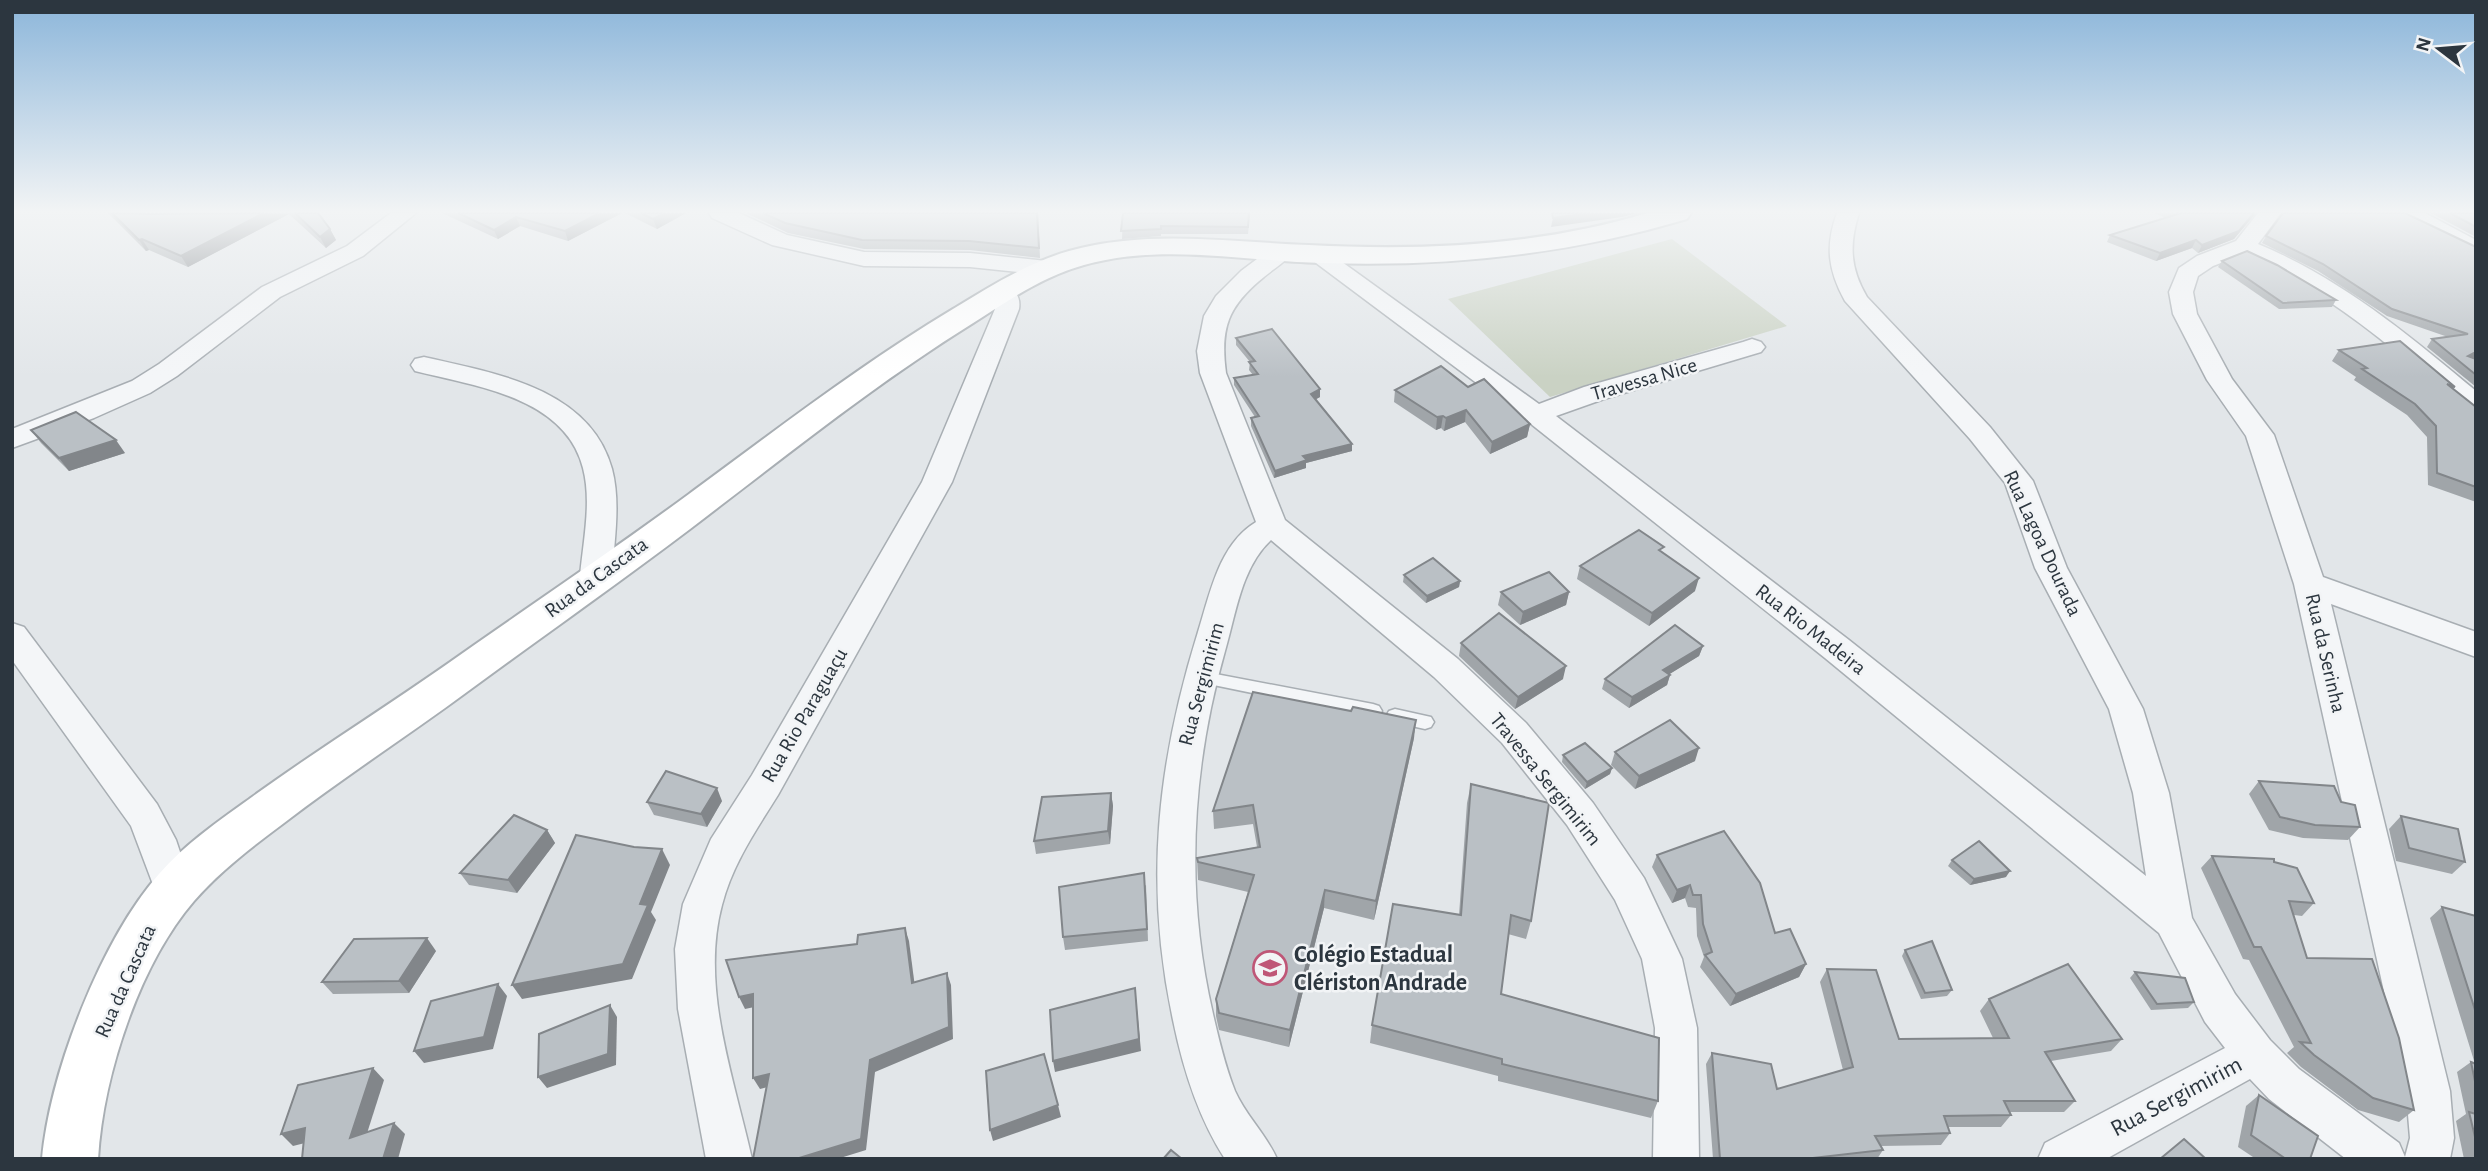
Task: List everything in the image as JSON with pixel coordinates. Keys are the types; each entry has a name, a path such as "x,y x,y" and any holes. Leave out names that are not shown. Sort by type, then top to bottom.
{"main road":[{"name":"Rua da Cascata","path":"70,1159 73,1115 104,1022 140,939 174,891 232,837 596,576 676,522 784,438 899,355 1047,268"}],"street":[{"path":"12,439 141,387 271,292 321,268"},
{"path":"1272,525 1213,373 1209,354 1210,332 1218,312 1232,291 1273,268"},
{"name":"Rua Rio Madeira","path":"1320,268 1536,414 1837,649 2173,921 2220,1008 2255,1054"},
{"name":"Rua Lagoa Dourada","path":"1840,268 1857,301 1980,433 2019,481 2051,568 2126,709 2151,793 2173,921"},
{"name":"Rua da Serinha","path":"2195,268 2187,273 2181,292 2185,314 2220,380 2260,435 2309,584 2428,1091 2432,1138 2427,1159"},
{"path":"2291,268 2343,299 2476,405"},
{"name":"Rua Rio Paraguaçu","path":"729,1159 693,970 698,922 713,875 735,832 765,785 937,482 1007,309 1009,299 1002,293"},
{"name":"Travessa Nice","path":"1536,414 1594,393 1752,347"},
{"path":"424,365 516,388 546,403 568,420 589,442 598,468 601,500 596,576"},
{"name":"Rua Sergimirim","path":"1254,1159 1233,1134 1213,1092 1192,1014 1178,937 1174,863 1176,800 1184,746 1200,677 1242,553 1254,535 1272,525"},
{"name":"Travessa Sergimirim","path":"1272,525 1446,668 1514,733 1580,814 1630,890 1662,959 1676,1027 1676,1159"},
{"path":"2309,584 2476,645"},
{"path":"12,635 144,815 157,840 174,891"},
{"path":"2255,1054 2284,1084 2383,1159"},
{"name":"Rua Sergimirim","path":"2061,1159 2255,1054"}],"lane":[{"path":"1200,677 1425,722"}],"shaded area":[{"path":"1565,268 1710,268 1787,326 1550,397 1448,299"}],"building":[{"path":"2232,268 2281,268 2336,300 2283,303"},
{"path":"2329,268 2476,268 2476,352 2468,356 2476,359 2476,375 2432,339 2468,334 2392,309"},
{"path":"1272,329 1320,389 1311,394 1352,444 1303,456 1307,460 1275,471 1251,418 1259,416 1234,378 1258,374 1249,362 1255,361 1236,338"},
{"path":"2400,341 2476,407 2476,487 2437,473 2436,426 2415,404 2362,369 2367,368 2339,350"},
{"path":"1441,366 1468,387 1484,379 1530,424 1492,442 1466,410 1446,418 1437,417 1395,390"},
{"path":"76,412 116,440 59,458 31,430"},
{"path":"1639,530 1664,547 1659,550 1699,578 1652,613 1580,566"},
{"path":"1433,558 1460,581 1427,596 1404,575"},
{"path":"1549,572 1569,592 1523,612 1501,592"},
{"path":"1499,613 1566,666 1518,697 1461,643"},
{"path":"1675,625 1703,646 1663,670 1670,675 1632,697 1605,679"},
{"path":"1253,692 1351,711 1353,707 1416,720 1376,901 1325,890 1290,1030 1219,1013 1216,999 1254,875 1198,862 1197,858 1260,847 1253,805 1213,811"},
{"path":"1670,720 1699,748 1639,776 1615,752"},
{"path":"1585,743 1612,768 1587,782 1563,755"},
{"path":"666,771 717,788 701,814 647,802"},
{"path":"2259,781 2334,786 2341,802 2355,805 2360,827 2315,825 2280,817"},
{"path":"1471,784 1549,803 1531,921 1511,915 1501,994 1659,1038 1658,1101 1502,1064 1502,1059 1372,1025 1393,904 1461,915"},
{"path":"1111,793 1108,831 1034,841 1042,797"},
{"path":"514,815 547,830 508,880 460,873"},
{"path":"2401,816 2458,829 2465,862 2409,848"},
{"path":"1724,831 1760,883 1775,933 1790,929 1806,964 1736,994 1705,955 1712,952 1703,924 1701,895 1693,895 1690,885 1677,890 1657,855"},
{"path":"576,835 634,847 662,849 640,904 648,905 623,964 512,985"},
{"path":"1979,841 2010,871 1974,879 1952,860"},
{"path":"2212,856 2274,859 2274,862 2297,868 2314,903 2289,901 2307,958 2372,959 2399,1038 2414,1110 2373,1098 2300,1042 2311,1043 2261,947 2254,947"},
{"path":"1144,873 1147,929 1063,937 1059,887"},
{"path":"2442,907 2476,916 2476,1013"},
{"path":"905,928 912,983 947,973 949,1027 870,1060 861,1139 796,1159 753,1159 769,1074 753,1078 753,994 739,997 726,960 857,944 858,935"},
{"path":"427,938 399,981 322,982 354,939"},
{"path":"1932,941 1952,990 1925,993 1905,950"},
{"path":"2068,964 2122,1039 2045,1052 2075,1101 2004,1101 2011,1115 1944,1116 1950,1133 1875,1136 1883,1150 1804,1159 1720,1159 1712,1053 1771,1064 1777,1089 1853,1067 1827,969 1876,970 1899,1039 2009,1038 1989,999"},
{"path":"2135,972 2185,978 2194,1002 2157,1004"},
{"path":"498,984 484,1037 414,1051 431,1001"},
{"path":"1135,988 1139,1039 1053,1061 1050,1010"},
{"path":"610,1005 608,1054 538,1077 539,1034"},
{"path":"1044,1054 1058,1105 990,1130 986,1071"},
{"path":"2471,1062 2476,1064 2476,1086"},
{"path":"373,1068 350,1138 394,1123 383,1159 302,1159 305,1128 281,1134 298,1085"},
{"path":"2259,1095 2318,1136 2310,1159 2286,1159 2251,1135"},
{"path":"2469,1112 2476,1114 2476,1141"},
{"path":"2184,1139 2206,1159 2160,1159"},
{"path":"1171,1150 1182,1159 1163,1159"}],"place":[{"name":"Colégio Estadual Clériston Andrade","path":"1270,968"}]}
